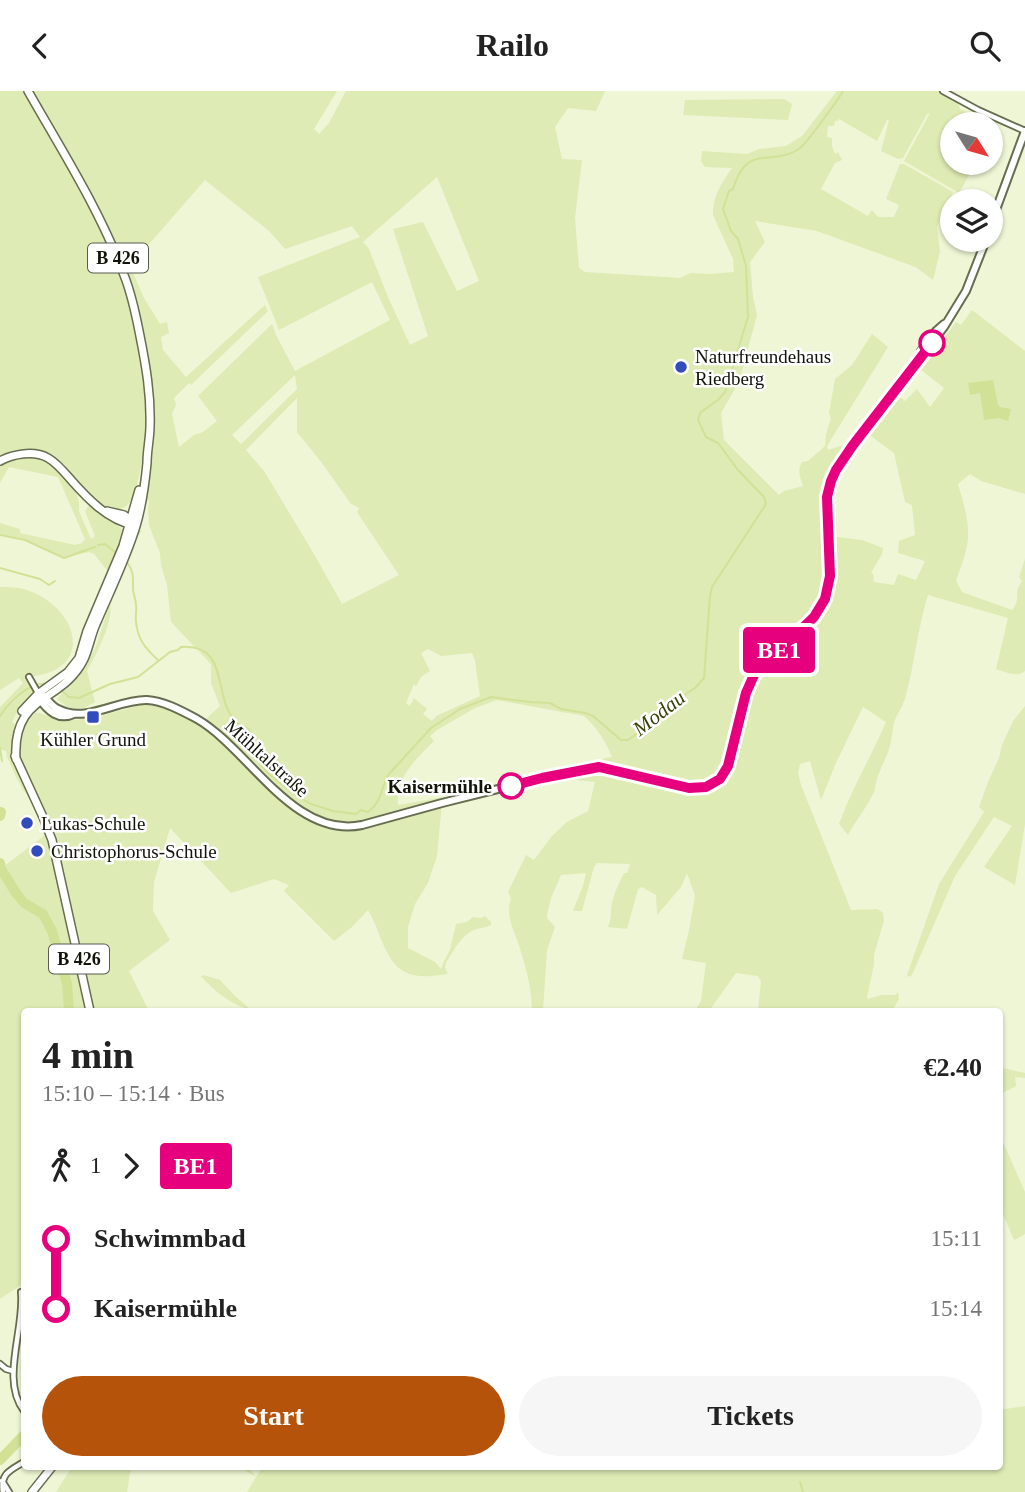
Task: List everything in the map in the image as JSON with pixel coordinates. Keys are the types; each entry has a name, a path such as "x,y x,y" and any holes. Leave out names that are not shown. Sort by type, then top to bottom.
{"main road":[{"name":"B 426","path":"29,91 111,241 134,301 149,386 150,426 145,482 133,523 83,660 74,674 46,691"},
{"path":"0,461 23,454 49,458 87,498 117,520 133,523"},
{"name":"B 426","path":"133,523 147,462"},
{"path":"118,513 129,507 138,495"},
{"path":"100,508 118,513 133,523"},
{"name":"B 426","path":"89,1008 52,840 16,759 13,741 16,723 23,709 68,672 79,658 87,631 114,576"},
{"path":"32,1492 50,1470"}],"street":[{"path":"943,91 1025,131 1003,191"},
{"name":"Mühltalstraße","path":"46,691 47,709 66,717 141,701 154,701 170,706 213,730 261,779 305,813 336,826 362,825 589,768 610,769 689,788 710,785 720,779 728,766 746,693 754,675 814,617 825,599 830,576 827,497 833,475 850,449 939,335 966,291 981,252"},
{"path":"30,680 46,691"},
{"path":"21,1292 12,1386 21,1407"},
{"path":"0,1364 13,1371"},
{"path":"3,1492 2,1480 8,1471 21,1464"},
{"path":"2,1480 9,1492"}],"shaded area":[{"path":"0,91 337,91 314,129 319,134 329,123 346,91 605,91 596,111 568,108 555,127 562,159 582,160 575,218 579,268 585,272 680,278 691,273 734,272 733,259 713,215 716,196 732,168 705,167 701,161 702,151 747,154 759,149 786,146 802,136 837,91 938,91 958,103 960,109 967,112 940,112 940,175 969,175 961,189 952,189 904,161 930,113 903,158 898,159 881,151 889,120 877,141 839,119 834,126 828,126 827,137 832,138 835,154 838,152 842,160 835,163 821,189 868,216 873,211 878,217 894,217 899,205 886,199 900,164 948,189 940,189 940,220 937,227 940,251 933,280 910,265 817,231 755,221 765,242 750,262 757,315 739,382 721,413 724,440 779,495 803,486 800,465 825,446 835,379 852,365 872,334 888,347 827,446 828,450 844,445 850,449 829,487 829,536 862,540 883,548 871,573 874,582 894,585 898,574 916,580 925,561 898,553 899,541 915,535 912,505 905,502 894,453 864,431 894,392 905,401 917,389 930,407 944,388 920,369 956,322 961,325 972,310 1025,351 1025,494 981,481 970,474 958,484 966,517 968,541 956,581 962,592 1012,610 1017,601 1017,590 1022,581 1019,577 1025,559 1025,671 1015,674 996,669 1008,618 928,595 906,695 894,723 889,749 874,792 848,835 839,824 886,722 863,707 821,800 810,761 800,764 798,773 851,910 878,909 883,913 884,920 874,955 867,997 895,995 898,992 899,999 894,1008 758,1008 761,981 758,976 736,973 711,1008 697,1008 701,1001 706,963 682,959 695,896 687,873 681,887 657,915 656,895 642,887 638,889 627,929 608,927 614,895 630,864 597,863 582,911 573,911 586,873 561,875 547,915 555,927 547,950 543,1008 532,1008 527,974 510,919 511,899 508,892 526,855 534,860 552,836 567,822 588,811 595,782 576,780 546,784 538,773 612,757 600,735 584,716 497,700 475,708 430,736 434,741 408,770 398,795 398,805 468,793 472,796 442,803 437,856 428,883 415,904 408,927 408,948 435,962 441,969 450,950 456,924 467,922 473,917 485,916 491,922 491,925 469,932 461,940 446,963 448,974 420,976 408,974 399,968 386,951 368,910 334,941 284,891 289,885 274,879 231,893 170,828 154,882 153,911 170,940 129,971 148,1008 21,1008 21,1285 0,1299 0,862 3,867 45,835 32,801 17,779 6,751 0,749 0,707 23,683 19,678 0,690 0,587 24,589 45,599 59,611 69,625 73,639 71,653 62,665 47,673 24,677 34,692 19,708 12,722 22,729 35,713 60,721 77,720 145,704 167,709 201,726 220,706 211,683 211,664 171,622 160,553 149,525 149,499 144,501 151,462 142,461 136,489 129,503 114,509 105,506 87,492 67,472 64,464 60,467 77,495 79,511 91,539 95,536 85,511 89,505 121,528 124,535 143,530 129,553 109,573 94,554 89,552 63,558 25,540 0,535 0,523 20,529 20,533 75,545 82,543 85,539 58,477 9,467 0,483","holes":["437,177 479,281 457,291 423,222 393,229 428,336 410,345 369,249 363,242","205,180 269,231 285,249 352,226 360,237 258,277 279,330 372,282 390,320 295,371 272,324 198,396 217,421 179,447 172,414 176,405 174,398 268,311 265,305 186,377 163,350 161,337 169,333 167,322 160,324 144,298 130,266","295,375 297,389 241,444 232,435","297,398 297,432 351,504 359,508 357,512 399,575 342,604 264,471 246,450","428,649 441,656 472,653 480,696 436,716 432,721 423,714 427,709 414,698 410,706 406,703 414,684 416,686 421,677 430,671 421,653"]},
{"path":"784,99 792,104 788,120 683,115 685,100"},
{"path":"993,380 998,405 1011,409 1008,421 999,418 984,420 980,393 970,395 968,383"},
{"path":"110,603 107,628 87,671 95,702 84,708 70,709 57,699 85,668 96,646"},
{"path":"1025,706 1025,824 1015,885 984,867 1012,826 994,817 955,876 909,977 907,975 939,884 984,812 979,807 1002,745 1013,721"},
{"path":"201,976 220,980 248,1008 222,995"},
{"path":"1003,1068 1025,1073 1025,1078 1015,1077 1016,1086 1003,1093"},
{"path":"1003,1142 1025,1192 1025,1234 1014,1240 1003,1214"},
{"path":"1025,1406 1025,1492 247,1492 261,1470 1003,1470 1003,1409"},
{"path":"70,1470 131,1470 127,1492 56,1492"}],"waterway":[{"name":"Modau","path":"61,690 69,697 79,698 110,684 138,677 170,652 181,647 196,648 207,653 214,662 228,710 237,722 249,729 259,763 269,774 311,804 356,814 361,810 368,812 373,808 389,774 431,728 460,709 491,697 550,703 561,709 585,713 593,716 621,740 628,740 657,719 672,703 695,688 704,678 712,587 766,504 764,497 738,470 718,443 706,437 698,420 700,413 725,392 748,317 746,266 738,239 731,231 723,209 729,191 733,189 745,165 753,160 789,154 799,149 843,91"},
{"path":"0,535 25,540 64,558 95,547"},
{"path":"98,545 105,544 116,553"},
{"path":"127,562 133,575 138,634 158,660"},
{"path":"0,568 40,579 49,585 55,581"},
{"name":"Modau","path":"0,716 14,699 26,690 46,684"},
{"name":"Modau","path":"0,748 2,761"},
{"name":"Modau","path":"0,816 1,812"},
{"name":"Modau","path":"0,863 16,893 24,903 43,914 52,931 67,984 69,1008"},
{"name":"Modau","path":"0,1460 21,1438"},
{"path":"800,1482 803,1492"}],"bus line":[{"name":"BE1","path":"511,786 599,767 689,788 706,787 720,779 732,754 741,710 754,675 814,617 825,599 830,576 827,497 839,463 932,343"}],"place":[{"name":"Naturfreundehaus Riedberg","path":"681,367"},
{"name":"Kühler Grund","path":"93,717"},
{"name":"Kaisermühle","path":"511,786"},
{"name":"Lukas-Schule","path":"27,823"},
{"name":"Christophorus-Schule","path":"37,851"}]}
